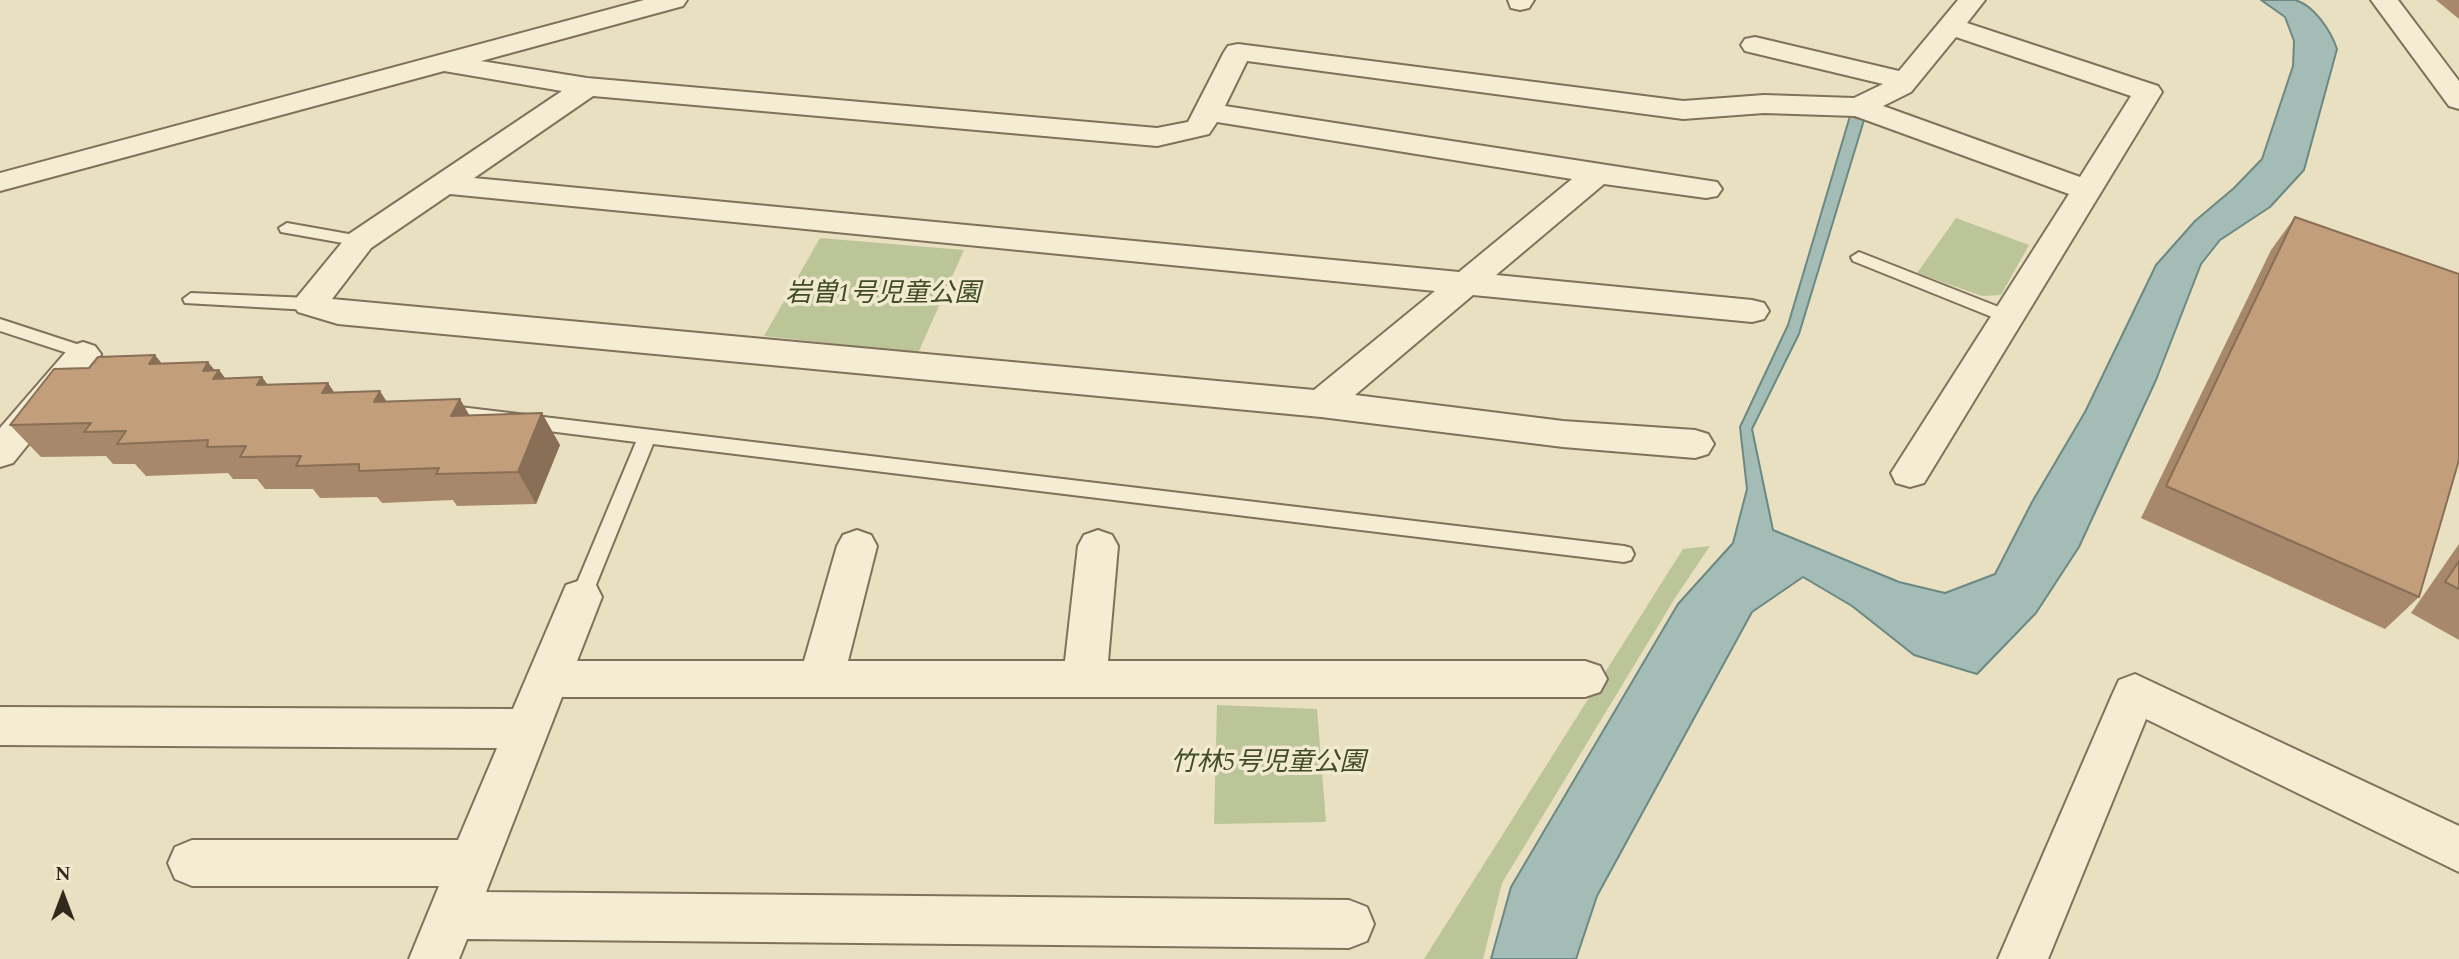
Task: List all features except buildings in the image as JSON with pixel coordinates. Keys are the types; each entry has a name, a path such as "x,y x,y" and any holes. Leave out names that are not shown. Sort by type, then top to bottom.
{"street":[{"path":"0,182 443,60 674,0"},
{"path":"1859,107 1902,86 1972,0"},
{"path":"2384,0 2458,97"},
{"path":"1910,473 2148,93 1951,26"},
{"path":"1755,45 1905,80"},
{"path":"443,60 454,66 587,87 1157,137 1199,128 1238,52 1683,110 1764,104 1859,107 2087,190"},
{"path":"587,87 360,241 310,304 352,315 1321,404 1563,434 1695,444"},
{"path":"1209,112 1706,189"},
{"path":"1321,404 1597,174"},
{"path":"443,184 1752,311"},
{"path":"0,453 97,356"},
{"path":"821,679 857,545"},
{"path":"1085,679 1098,545"},
{"path":"434,959 581,597"},
{"path":"548,679 1585,679"},
{"path":"2023,959 2135,693 2459,850"},
{"path":"0,726 527,729"},
{"path":"192,863 473,863"},
{"path":"452,915 1349,924"}],"lane":[{"path":"287,228 360,241"},
{"path":"1859,257 2008,317"},
{"path":"191,299 310,304"},
{"path":"0,325 97,356"},
{"path":"426,410 1624,554"},
{"path":"581,597 647,437"}],"green space":[{"path":"1956,218 2029,245 2001,295 1982,296 1917,273"},
{"name":"岩曽1号児童公園","path":"820,238 964,250 918,353 764,336"},
{"path":"1710,546 1675,598 1502,883 1483,959 1424,959 1683,549"},
{"name":"竹林5号児童公園","path":"1217,705 1317,709 1326,822 1214,824"}],"water":[{"path":"2261,0 2295,0 2309,7 2331,34 2337,49 2304,170 2270,207 2220,240 2201,264 2156,380 2079,547 2036,613 1977,674 1914,655 1852,606 1803,577 1752,612 1597,896 1576,959 1491,959 1511,887 1678,604 1733,543 1747,489 1740,427 1788,325 1850,116 1864,120 1799,334 1752,429 1773,530 1899,582 1945,593 1995,574 2032,502 2085,412 2156,265 2195,221 2234,188 2262,159 2293,66 2294,41 2285,17"}]}
